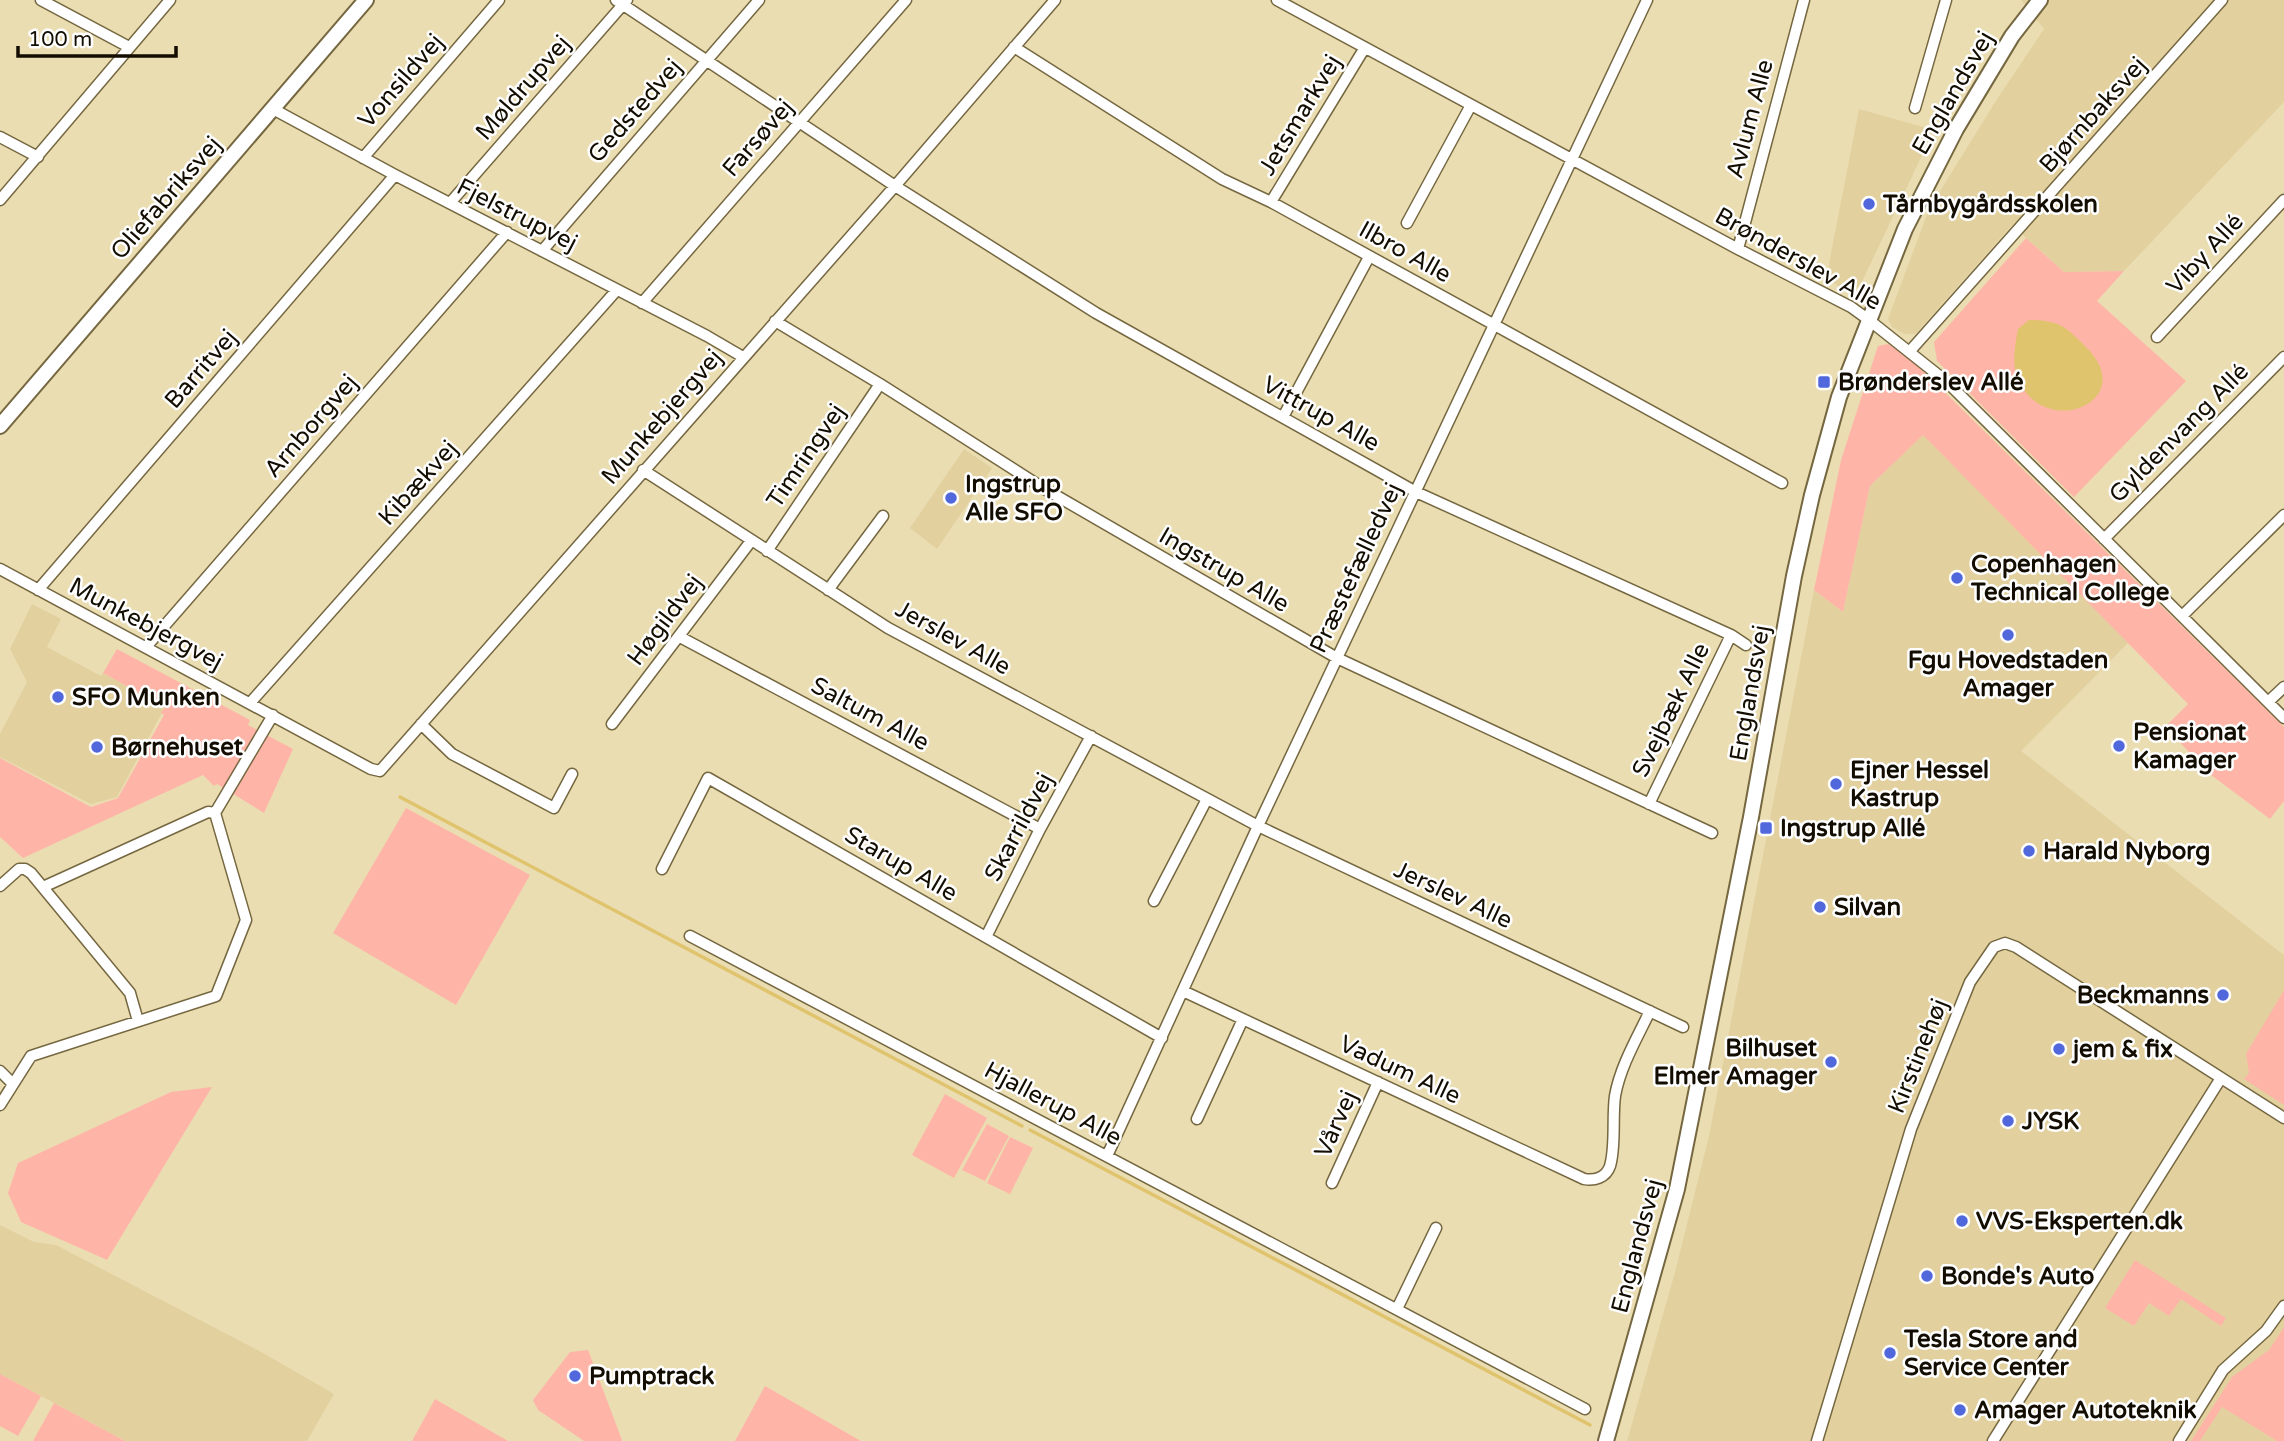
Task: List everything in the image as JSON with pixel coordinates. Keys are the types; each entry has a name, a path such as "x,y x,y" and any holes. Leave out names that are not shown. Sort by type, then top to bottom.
{"main road":[{"name":"Oliefabriksvej","path":"0,426 366,0"},
{"name":"Englandsvej","path":"1608,1438 1677,1189 1751,817 1779,656 1812,495 1839,397 1905,229 1956,129 2012,36 2040,0"}],"street":[{"path":"41,0 129,47"},
{"path":"0,200 170,0"},
{"name":"Vonsildvej","path":"363,158 499,0"},
{"name":"Gedstedvej","path":"542,250 760,0"},
{"name":"Farsøvej","path":"642,303 906,0"},
{"name":"Munkebjergvej","path":"0,569 371,769 380,771 895,186 1053,0"},
{"name":"Brønderslev Alle","path":"1277,0 1364,49 1851,307 1947,382 2284,718"},
{"name":"Præstefælledvej","path":"1107,1156 1258,827 1647,0"},
{"name":"Avlum Alle","path":"1738,249 1804,0"},
{"path":"1915,108 1945,0"},
{"name":"Bjørnbaksvej","path":"1910,351 2222,0"},
{"name":"Vittrup Alle","path":"622,2 895,186 1096,313 1416,492 1731,635 1746,645"},
{"name":"Møldrupvej","path":"450,203 622,2"},
{"name":"Ilbro Alle","path":"1014,47 1222,179 1271,202 1782,483"},
{"name":"Jetsmarkvej","path":"1271,202 1364,49"},
{"path":"1408,223 1471,105"},
{"name":"Fjelstrupvej","path":"273,109 743,357"},
{"path":"0,137 38,157"},
{"name":"Barritvej","path":"38,590 396,175"},
{"name":"Viby Allé","path":"2158,337 2284,200"},
{"name":"Arnborgvej","path":"146,648 507,232"},
{"path":"1283,416 1369,257"},
{"name":"Kibækvej","path":"250,703 616,291"},
{"name":"Ingstrup Alle","path":"775,321 1043,488 1337,658 1712,833"},
{"name":"Gyldenvang Allé","path":"2104,539 2284,357"},
{"name":"Timringvej","path":"767,551 880,384"},
{"name":"Jerslev Alle","path":"643,470 888,628 1258,827 1683,1027"},
{"path":"2182,616 2284,515"},
{"path":"828,590 883,516"},
{"name":"Høgildvej","path":"612,724 751,541"},
{"name":"Svejbæk Alle","path":"1649,804 1731,635"},
{"name":"Saltum Alle","path":"680,637 1040,829"},
{"path":"2268,702 2284,687"},
{"path":"0,1105 31,1056 216,996 246,920 215,813 273,715"},
{"path":"421,724 452,754 554,808 572,774"},
{"name":"Skarrildvej","path":"986,937 1040,829 1091,737"},
{"name":"Starup Alle","path":"662,869 708,778 1162,1038"},
{"path":"1154,901 1207,799"},
{"path":"43,887 208,812 215,813"},
{"path":"0,886 19,869 25,869 43,887 130,993 138,1021"},
{"name":"Hjallerup Alle","path":"690,936 1585,1409"},
{"name":"Kirstinehøj","path":"1817,1441 1911,1129 1970,982 1994,947 2007,943 2015,947 2284,1118"},
{"name":"Vadum Alle","path":"1183,990 1584,1179 1592,1180 1601,1178 1610,1166 1615,1096 1624,1067 1650,1012"},
{"path":"1197,1119 1243,1019"},
{"path":"0,1071 13,1084"},
{"path":"1993,1441 2221,1078"},
{"name":"Vårvej","path":"1332,1182 1378,1082"},
{"path":"1396,1309 1436,1228"},
{"path":"2179,1441 2223,1370 2266,1331 2284,1306"}],"shaded area":[{"path":"2021,0 2284,0 2284,102 2124,271 2064,272 2012,225 1919,330 1915,334 1904,334 1892,327 1888,319 1929,209 2044,29"},
{"name":"Tårnbygårdsskolen","path":"1859,109 1934,130 1859,288 1848,291 1826,279"},
{"path":"2026,238 2064,272 2124,271 2097,301 2186,381 2074,497 1937,361 1934,342"},
{"path":"2029,320 2054,323 2066,329 2085,346 2099,365 2102,383 2096,396 2084,406 2067,410 2049,408 2032,399 2019,382 2014,363 2018,329"},
{"path":"1888,344 1908,356 2284,727 2284,801 2270,819 2211,775 2165,727 2188,704 1923,435 1870,486 1843,612 1814,590 1841,460 1878,346"},
{"path":"1923,434 2128,643 2021,751 2284,955 2284,1441 1627,1441 1675,1272 1709,1136 1814,590 1843,612 1870,486"},
{"name":"Ingstrup Alle SFO","path":"964,449 992,468 937,549 910,528"},
{"path":"32,604 61,619 47,647 101,676 103,673 165,707 117,797 91,804 0,757 0,734 27,682 10,649"},
{"path":"117,649 250,720 248,725 293,749 264,813 217,784 214,786 203,775 23,858 0,837 0,758 91,807 118,798 164,715 161,713 165,707 103,673"},
{"path":"406,808 530,875 456,1005 333,933"},
{"path":"2284,990 2284,1105 2244,1079 2249,1073 2246,1054"},
{"path":"212,1087 107,1260 21,1222 8,1193 18,1163 171,1092"},
{"path":"945,1094 987,1118 954,1178 912,1155"},
{"path":"987,1124 1009,1136 985,1181 962,1170"},
{"path":"1010,1137 1033,1148 1010,1194 987,1183"},
{"path":"0,1225 34,1242 56,1245 265,1354 334,1394 307,1441 125,1441 0,1374"},
{"path":"2135,1260 2226,1318 2221,1326 2181,1299 2169,1316 2149,1303 2134,1326 2105,1308"},
{"path":"2284,1327 2284,1441 2277,1441 2222,1407 2200,1441 2191,1441 2232,1377 2269,1350"},
{"name":"Pumptrack","path":"588,1350 622,1441 584,1441 538,1410 533,1400 570,1352"},
{"path":"0,1374 41,1396 18,1436 0,1426"},
{"path":"765,1386 861,1441 735,1441"},
{"path":"435,1399 508,1441 412,1441"},
{"path":"54,1403 125,1441 33,1441"}],"waterway":[{"path":"400,797 1022,1126"},
{"path":"1030,1130 1590,1425"}],"place":[{"name":"Tårnbygårdsskolen","path":"1869,204"},
{"name":"Brønderslev Allé","path":"1824,382"},
{"name":"Ingstrup Alle SFO","path":"951,498"},
{"name":"Copenhagen Technical College","path":"1957,578"},
{"name":"Fgu Hovedstaden Amager","path":"2008,635"},
{"name":"SFO Munken","path":"58,697"},
{"name":"Pensionat Kamager","path":"2119,746"},
{"name":"Børnehuset","path":"97,747"},
{"name":"Ejner Hessel Kastrup","path":"1836,784"},
{"name":"Ingstrup Allé","path":"1766,828"},
{"name":"Harald Nyborg","path":"2029,851"},
{"name":"Silvan","path":"1820,907"},
{"name":"Beckmanns","path":"2223,995"},
{"name":"jem & fix","path":"2059,1049"},
{"name":"Bilhuset Elmer Amager","path":"1831,1062"},
{"name":"JYSK","path":"2008,1121"},
{"name":"VVS-Eksperten.dk","path":"1962,1221"},
{"name":"Bonde's Auto","path":"1927,1276"},
{"name":"Tesla Store and Service Center","path":"1890,1353"},
{"name":"Pumptrack","path":"575,1376"},
{"name":"Amager Autoteknik","path":"1960,1410"}]}
